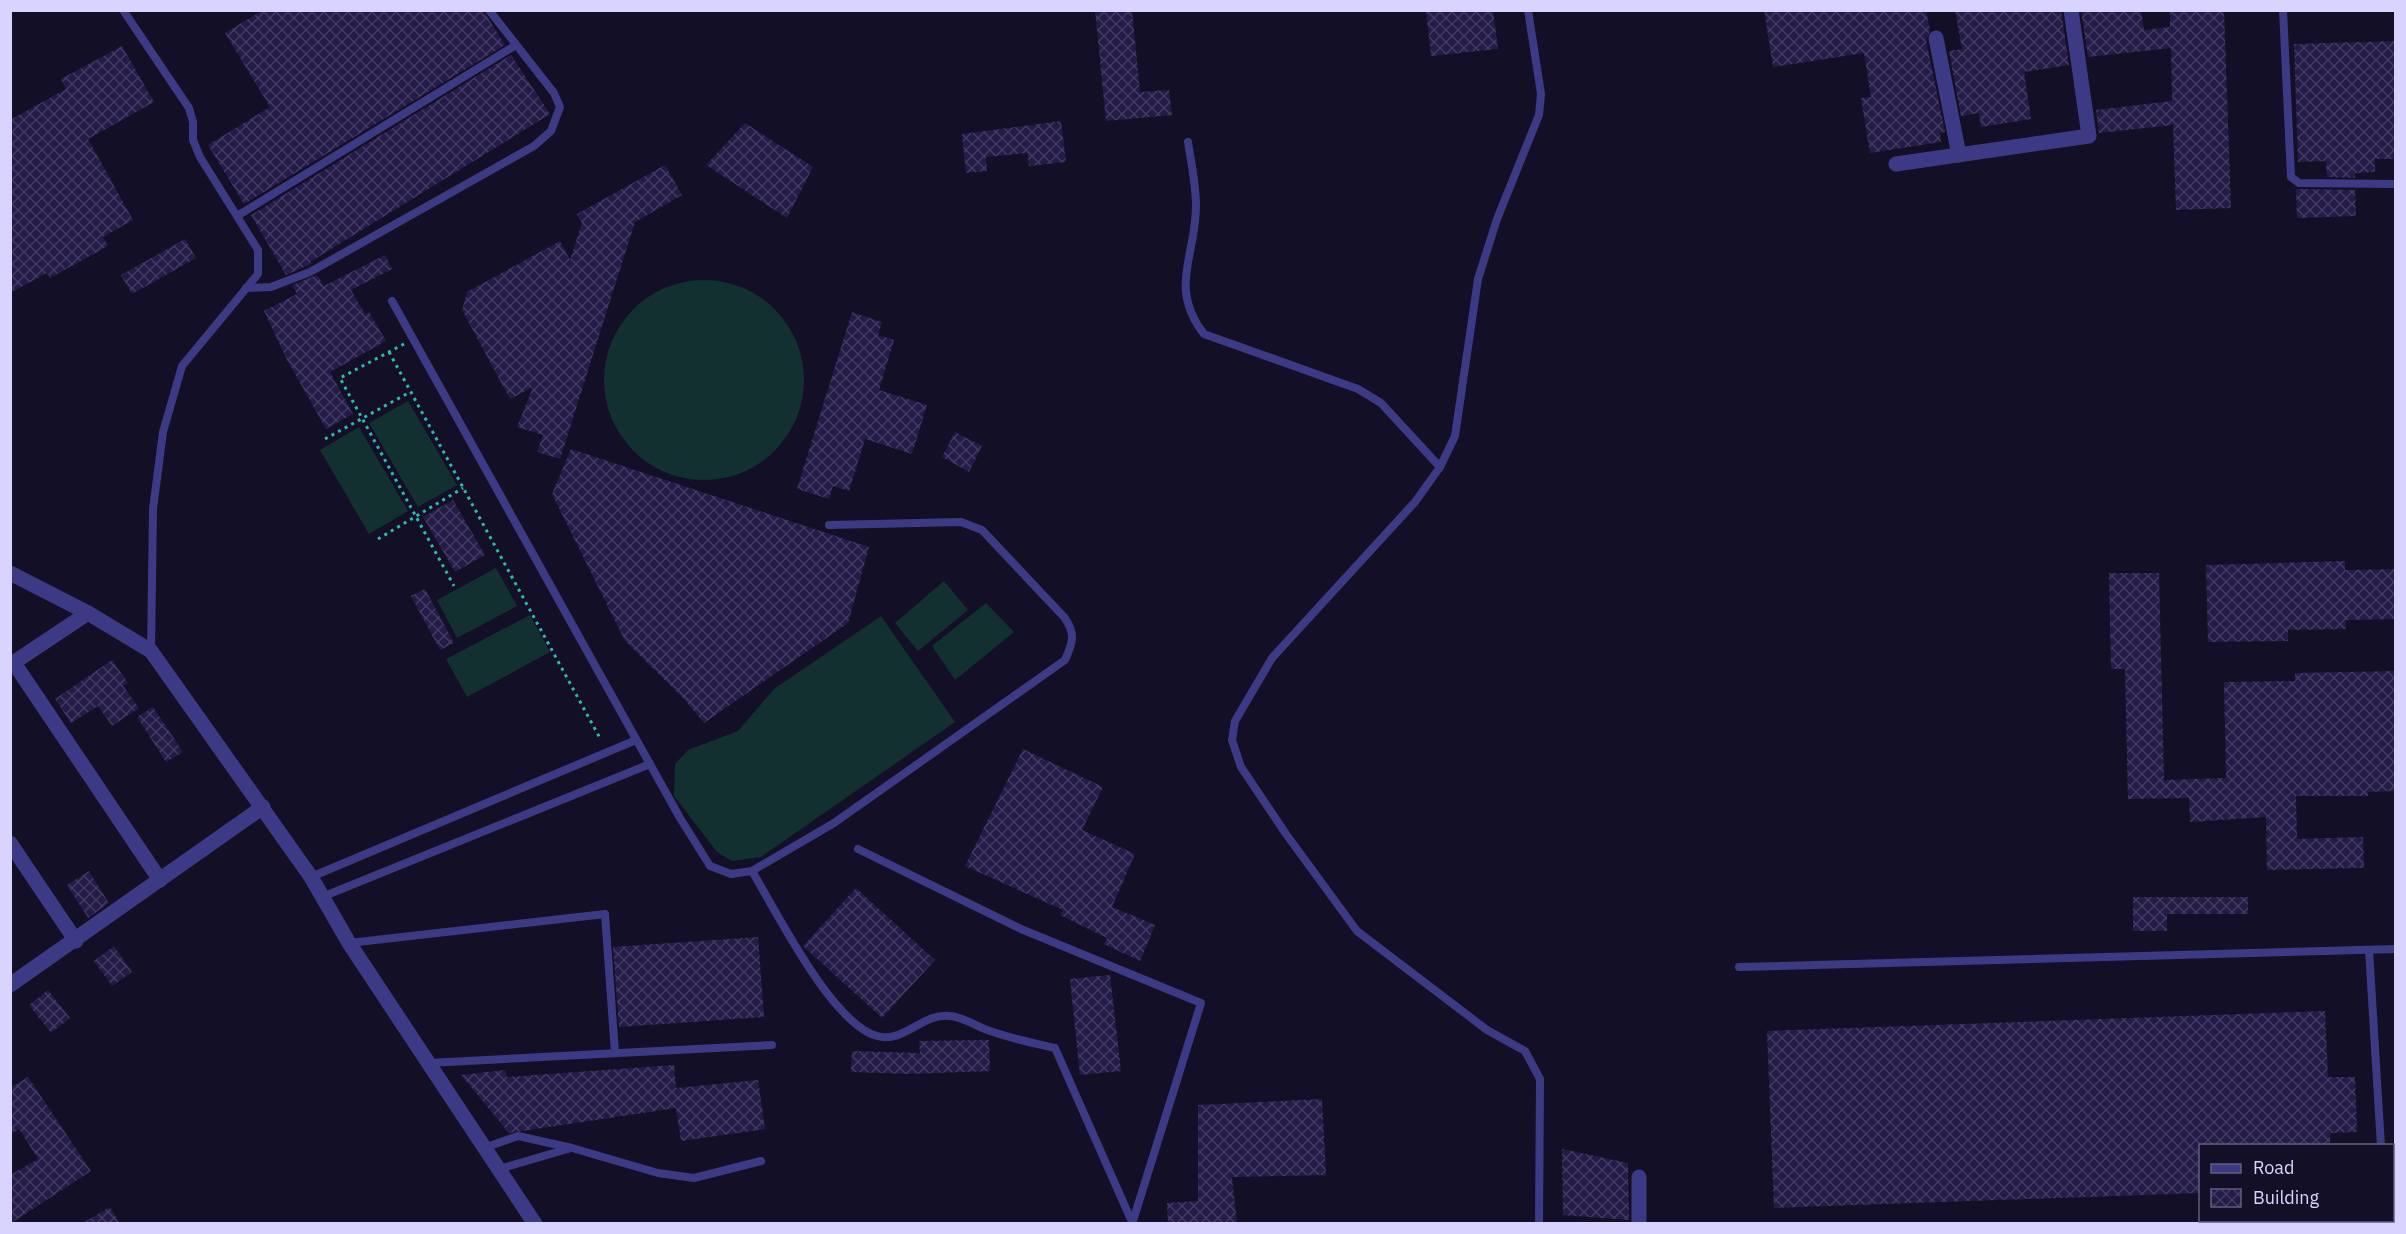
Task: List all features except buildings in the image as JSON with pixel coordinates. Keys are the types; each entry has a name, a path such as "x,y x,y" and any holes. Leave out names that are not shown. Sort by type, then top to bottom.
{"street":[{"path":"1896,164 2089,136 2071,10"},
{"path":"1936,38 1959,155"},
{"path":"11,574 88,613 152,651 311,877 349,943 427,1064 535,1224"},
{"path":"88,613 12,664 160,880"},
{"path":"10,985 76,941 262,807"},
{"path":"10,843 76,941"},
{"path":"1639,1177 1639,1224"}],"lane":[{"path":"123,10 189,108 193,122 193,140 201,157 258,250 258,274 182,366 163,432 153,509 152,651"},
{"path":"246,288 271,286 310,272 534,146 551,130 560,107 554,93 489,10"},
{"path":"1528,10 1541,94 1539,115 1497,219 1478,279 1455,436 1440,467 1415,502 1272,658 1235,721 1232,740 1241,767 1357,931 1487,1029 1525,1051 1540,1079 1539,1224"},
{"path":"2283,10 2291,177 2299,183 2396,184"},
{"path":"237,216 516,45"},
{"path":"1188,142 1196,206 1184,294 1191,318 1204,334 1228,345 1358,389 1374,398 1440,467"},
{"path":"392,301 636,740 710,866 730,874 752,871 834,823 1056,667 1065,660 1073,643 1072,628 1064,617 982,530 970,524 961,522 829,525"},
{"path":"311,877 636,740"},
{"path":"322,897 650,764"},
{"path":"858,849 1021,929 1201,1003 1132,1223"},
{"path":"752,871 827,994 848,1019 876,1036 896,1037 921,1022 949,1015 994,1033 1055,1048 1132,1223"},
{"path":"349,943 604,914 615,1053"},
{"path":"1739,967 2396,949"},
{"path":"2369,950 2381,1144"},
{"path":"427,1064 772,1045"},
{"path":"484,1148 519,1136 573,1148 658,1173 694,1178 761,1161"},
{"path":"499,1170 573,1148"}],"path":[{"path":"413,339 340,378 454,586"},
{"path":"389,352 608,752"},
{"path":"325,439 410,392"},
{"path":"378,539 463,488"}],"green space":[{"path":"694,280 714,280 733,284 751,292 775,309 787,324 800,351 804,380 800,409 787,436 775,451 760,463 733,476 714,480 694,480 675,476 657,468 633,451 621,436 608,409 604,390 604,370 608,351 616,333 633,309 648,297 675,284"},
{"path":"408,401 457,485 418,507 369,423"},
{"path":"359,427 408,511 369,534 320,450"},
{"path":"496,568 517,606 457,638 437,600"},
{"path":"944,581 968,610 918,651 895,623"},
{"path":"986,603 1014,632 955,680 932,646"},
{"path":"530,615 550,652 467,697 446,659"},
{"path":"881,616 955,722 761,857 732,861 717,852 674,796 675,764 688,750 738,731 774,689"}]}
